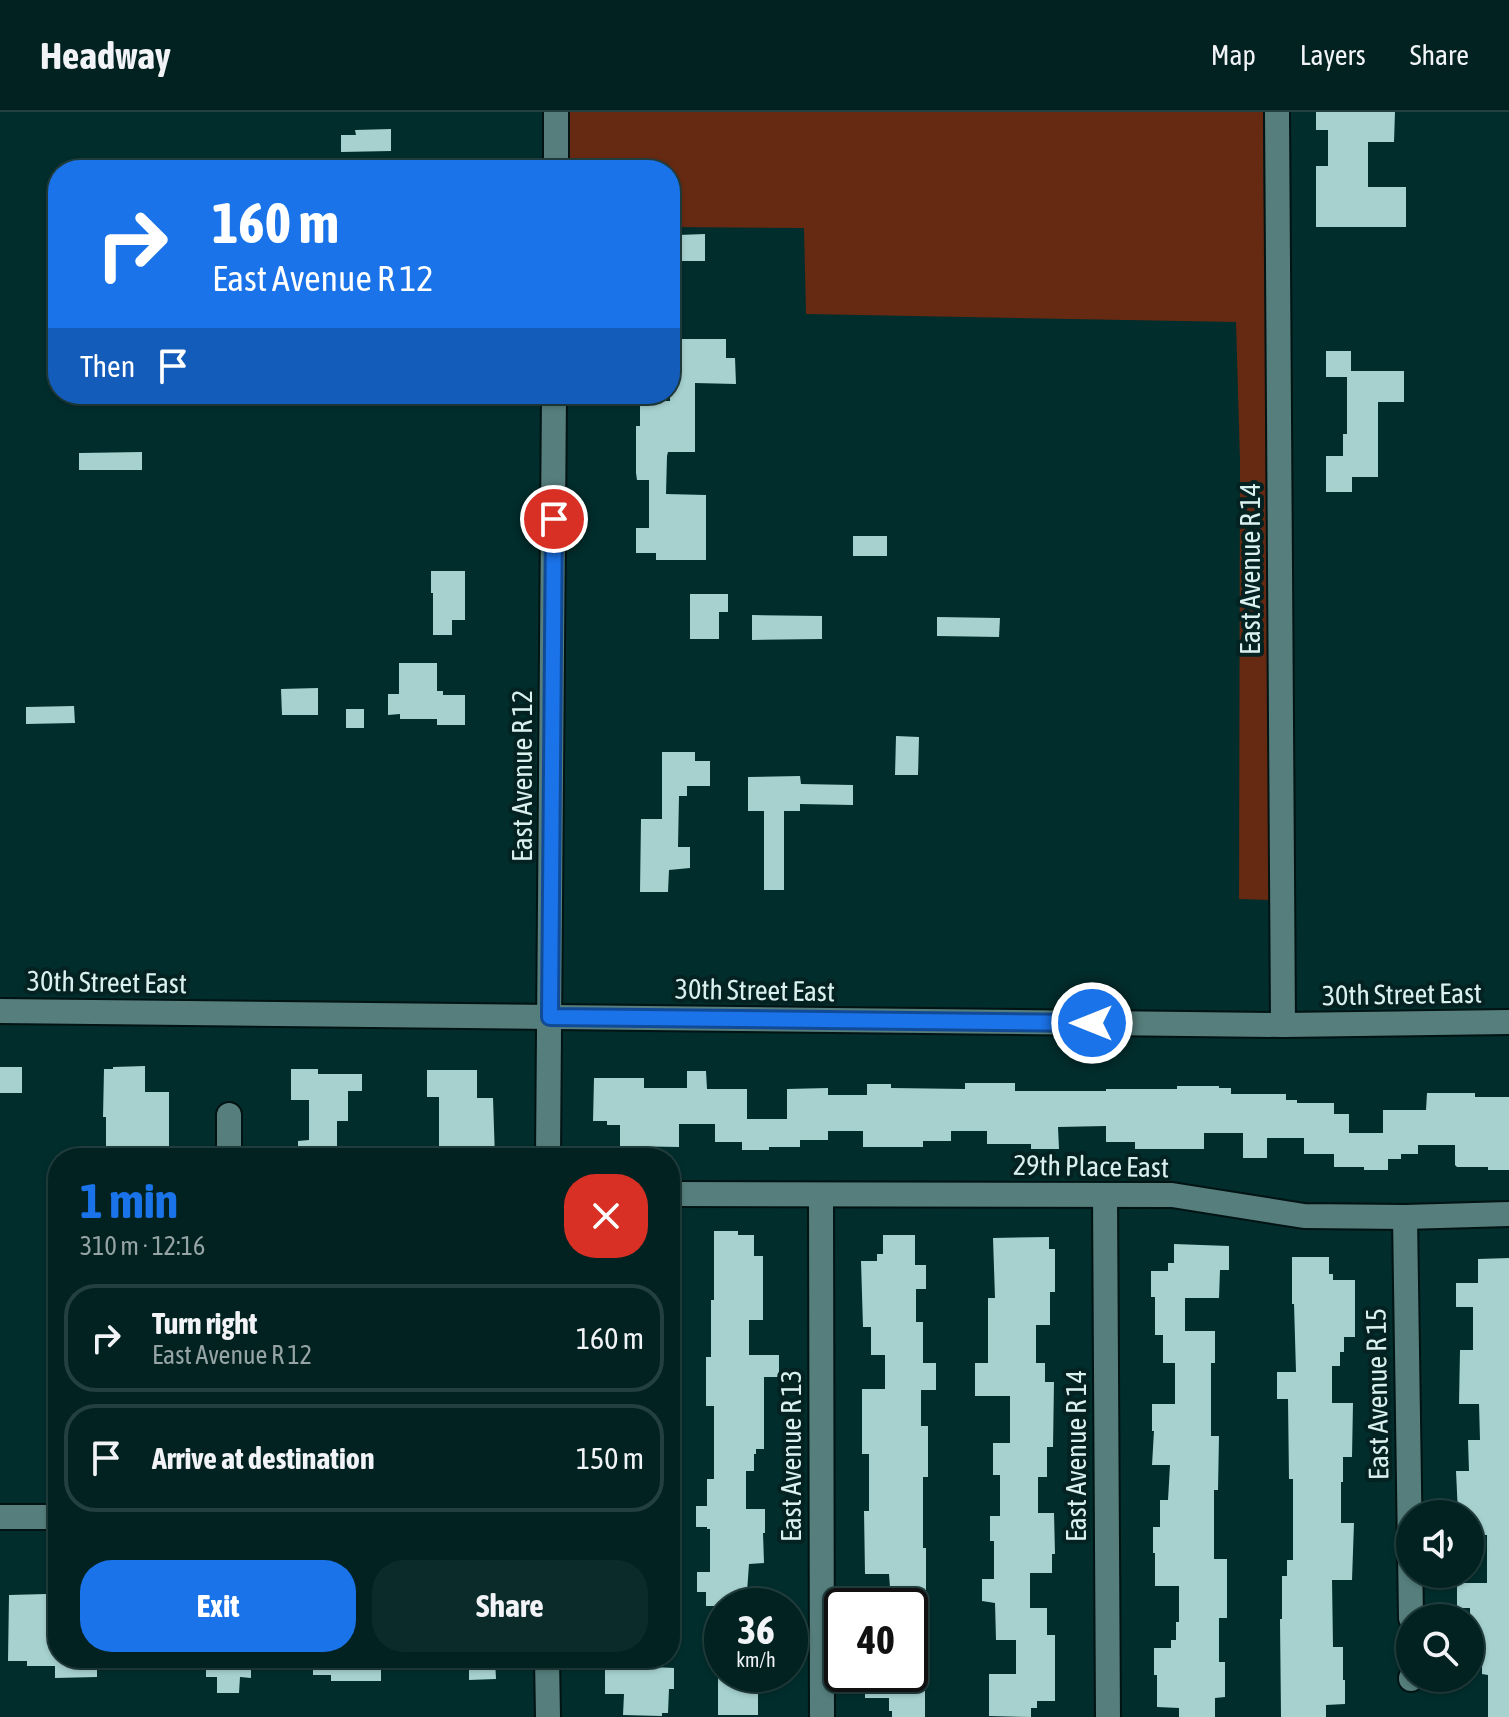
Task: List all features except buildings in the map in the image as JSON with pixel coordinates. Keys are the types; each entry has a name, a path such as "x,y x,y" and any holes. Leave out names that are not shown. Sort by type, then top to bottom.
{"street":[{"path":"556,112 556,160"},
{"name":"East Avenue R 14","path":"1277,112 1283,1025"},
{"name":"East Avenue R 12","path":"548,1148 554,404"},
{"name":"30th Street East","path":"0,1011 1283,1025 1509,1022"},
{"path":"229,1115 229,1148"},
{"name":"29th Place East","path":"680,1194 1172,1195 1304,1216 1509,1214"},
{"name":"East Avenue R 13","path":"821,1195 822,1717"},
{"name":"East Avenue R 14","path":"1105,1195 1108,1717"},
{"name":"East Avenue R 15","path":"1405,1217 1411,1604"},
{"path":"0,1517 48,1517"},
{"path":"547,1668 548,1717"}],"shaded area":[{"path":"566,112 1263,112 1271,900 1239,899 1240,461 1236,322 806,314 804,228 680,227 680,160 566,160"}],"route":[{"path":"554,519 550,1017 1092,1023"}]}
